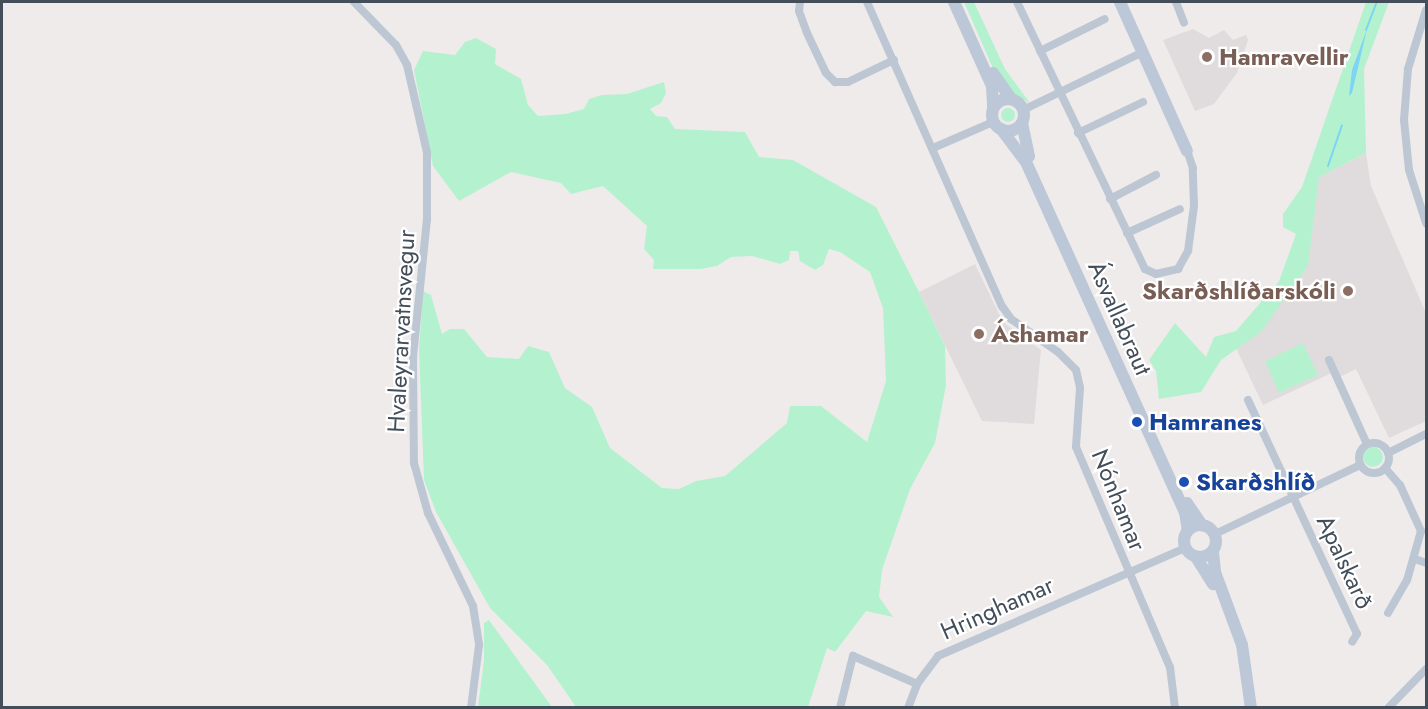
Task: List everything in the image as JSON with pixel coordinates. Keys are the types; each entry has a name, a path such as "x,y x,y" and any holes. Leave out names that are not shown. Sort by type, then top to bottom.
{"main road":[{"path":"954,2 992,86 997,126 1014,130 1022,123 1023,110 1011,99 991,69 962,2"},
{"path":"1120,2 1189,155"},
{"path":"993,108 1000,101 1011,99"},
{"name":"Ásvallabraut","path":"1022,123 1024,146 1181,490 1202,525"},
{"name":"Ásvallabraut","path":"997,126 1026,162 1185,512 1188,530"},
{"path":"1245,708 1240,664 1227,617 1196,557 1185,548 1188,530 1202,525 1215,534 1213,552 1215,572 1242,645 1251,708"},
{"path":"1196,557 1213,552"}],"street":[{"name":"Hvaleyrarvatnsvegur","path":"354,2 396,45 407,65 427,152 427,219 413,356 414,463 428,513 473,606 479,645 471,708"},
{"path":"800,2 798,10 807,33 826,73 835,82 848,82 894,60"},
{"path":"867,2 933,148 997,126"},
{"path":"1017,2 1110,199 1148,271 1166,275 1182,266 1194,206 1189,155"},
{"path":"1176,2 1184,23"},
{"path":"1426,10 1408,69 1404,120 1409,170 1426,223"},
{"path":"1040,51 1105,19"},
{"path":"1023,110 1143,52"},
{"path":"1078,133 1143,102"},
{"name":"Nónhamar","path":"933,148 1002,306 1011,319 1071,362 1079,380 1077,451 1127,572"},
{"path":"1110,199 1156,175"},
{"path":"1127,233 1180,208"},
{"path":"1329,360 1367,444"},
{"path":"1248,400 1293,498"},
{"path":"1388,453 1426,434"},
{"path":"1360,465 1360,451 1367,444 1379,444 1388,453"},
{"path":"1385,468 1388,453"},
{"path":"1215,534 1360,465"},
{"path":"1360,465 1372,473 1385,468"},
{"path":"1385,468 1400,484 1420,523 1415,558 1388,613"},
{"name":"Apalskarð","path":"1293,498 1357,634 1352,642"},
{"name":"Hringhamar","path":"908,708 916,684 938,656 961,643 1185,548"},
{"path":"1415,558 1426,563"},
{"path":"1127,572 1170,668 1175,708"},
{"path":"840,708 853,656 916,684"},
{"path":"1388,708 1426,669"}],"shaded area":[{"name":"Hamravellir","path":"1193,29 1209,38 1224,30 1233,40 1246,35 1248,40 1237,73 1214,104 1195,111 1163,40"},
{"name":"Skarðshlíðarskóli","path":"1366,153 1371,186 1426,313 1426,421 1389,438 1356,369 1340,377 1336,371 1263,405 1233,342 1275,298 1319,177"},
{"name":"Áshamar","path":"975,264 1003,322 1041,350 1034,424 982,421 919,292"}],"green space":[{"path":"964,2 974,2 1005,69 1030,103 1011,94 995,73"},
{"path":"1366,2 1389,2 1364,69 1366,153 1319,177 1308,266 1261,332 1221,360 1201,392 1159,399 1156,371 1149,360 1175,323 1206,357 1214,337 1236,331 1279,281 1296,234 1283,227 1283,214 1302,187"},
{"path":"476,38 496,49 495,64 521,79 528,105 538,116 565,114 584,109 589,99 602,95 627,94 664,82 666,93 661,103 650,109 656,116 667,117 675,129 745,132 759,157 793,160 876,207 919,292 945,346 946,385 935,443 910,489 882,570 879,597 893,617 866,611 835,652 827,648 808,707 576,707 547,665 490,608 436,512 424,480 419,349 423,291 431,295 442,334 450,329 464,329 487,357 519,359 528,346 549,352 565,388 592,407 610,448 662,488 679,489 696,481 725,476 787,423 790,406 821,406 867,442 886,381 883,308 870,272 840,252 829,249 823,265 815,270 800,261 798,251 790,251 789,260 780,264 752,256 731,257 717,266 700,269 653,269 654,260 644,249 647,226 603,186 571,194 561,183 511,172 459,201 433,166 414,70 423,51 455,55 465,42"},
{"path":"1005,108 1011,108 1015,115 1011,122 1005,122 1001,118 1001,112"},
{"path":"1303,343 1318,375 1279,393 1265,361"},
{"path":"1373,447 1380,450 1383,457 1380,464 1373,467 1366,464 1363,457 1366,450"},
{"path":"489,620 552,707 478,707 484,660 484,623"}],"water":[{"path":"1367,29 1352,93 1349,96 1352,70"}],"waterway":[{"path":"1366,30 1377,2"},
{"path":"1328,166 1342,125"}],"place":[{"name":"Hamravellir","path":"1207,57"},
{"name":"Skarðshlíðarskóli","path":"1348,291"},
{"name":"Áshamar","path":"979,334"},
{"name":"Hamranes","path":"1137,422"},
{"name":"Skarðshlíð","path":"1184,482"}]}
